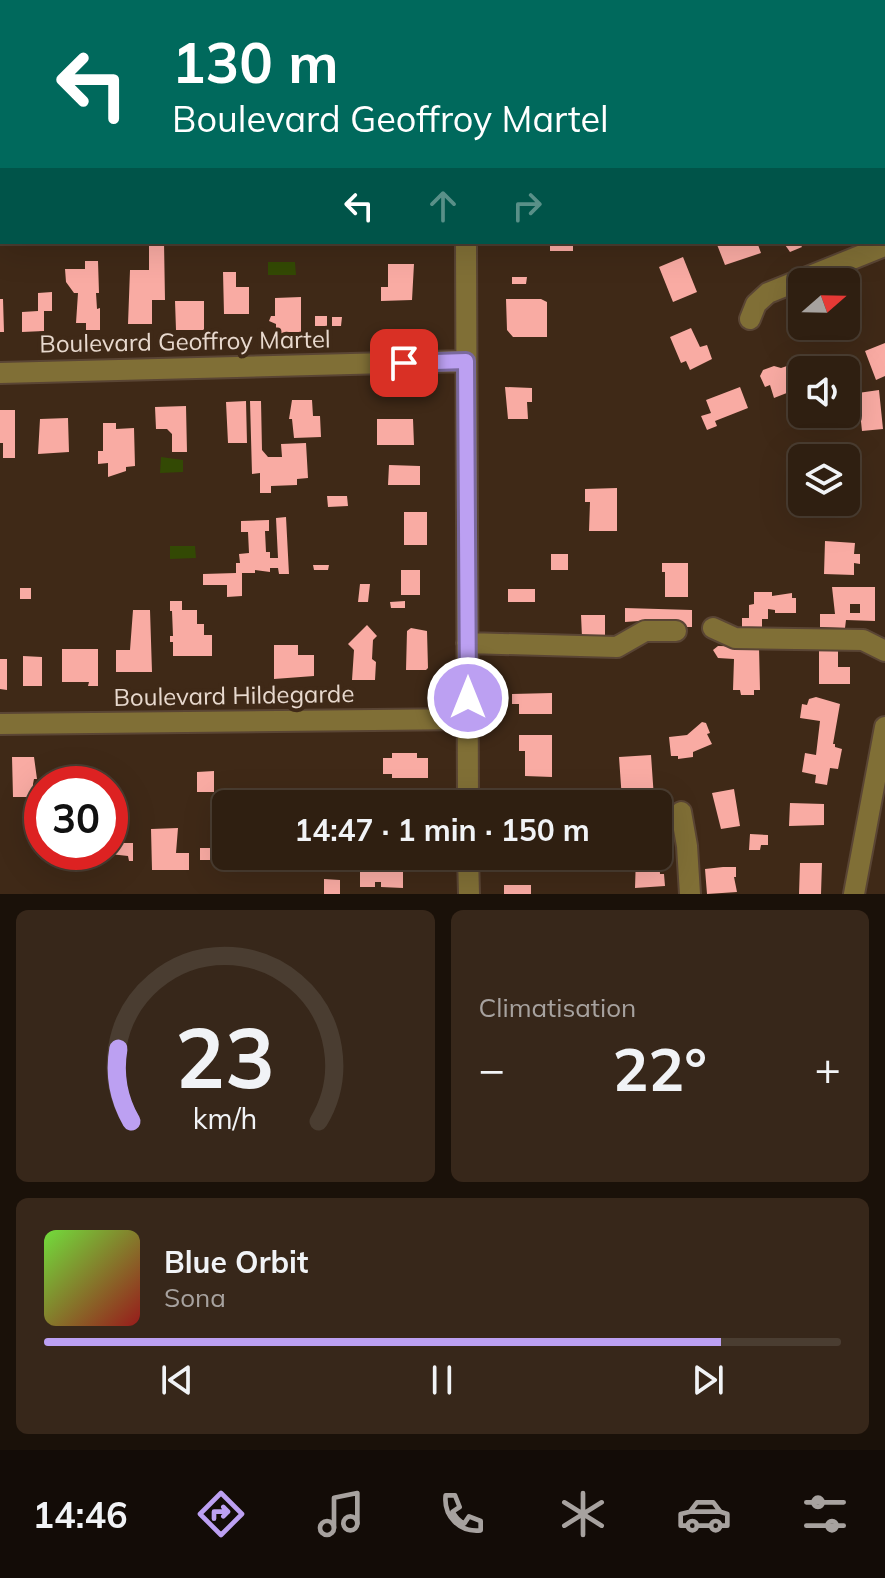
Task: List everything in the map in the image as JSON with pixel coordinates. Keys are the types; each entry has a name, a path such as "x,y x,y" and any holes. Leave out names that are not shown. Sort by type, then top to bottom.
{"street":[{"path":"466,244 468,790"},
{"path":"750,319 756,304 768,293 882,248"},
{"name":"Boulevard Geoffroy Martel","path":"0,373 466,361"},
{"path":"713,628 735,638 863,640 885,651"},
{"path":"467,643 617,647 645,631 676,631"},
{"name":"Boulevard Hildegarde","path":"0,724 468,719"},
{"path":"854,894 885,727"},
{"path":"681,812 690,894"},
{"path":"468,870 469,894"}],"shaded area":[{"path":"268,262 295,262 296,275 268,275"},
{"path":"161,457 183,460 183,472 160,473"},
{"path":"170,546 195,546 196,558 170,559"}],"building":[{"path":"149,244 164,244 165,300 152,300 152,324 128,324 130,270 149,270"},
{"path":"550,244 573,244 573,251 550,251"},
{"path":"717,244 758,244 761,253 725,265"},
{"path":"784,244 800,244 802,247 790,252"},
{"path":"683,257 697,292 673,302 659,267"},
{"path":"85,261 98,261 99,293 96,293 100,330 86,330 86,323 76,323 78,293 74,293 66,282 65,269 85,269"},
{"path":"388,264 414,264 412,300 381,301 381,287 388,287"},
{"path":"223,272 236,272 236,287 249,287 249,314 224,314"},
{"path":"512,277 527,277 526,284 512,284"},
{"path":"52,292 52,311 44,311 44,331 22,332 22,312 38,311 38,293"},
{"path":"301,297 301,332 286,332 282,337 276,333 276,324 269,321 271,316 275,316 275,298"},
{"path":"0,299 3,299 4,332 0,332"},
{"path":"506,299 541,299 547,302 547,337 513,337 507,330"},
{"path":"175,301 204,301 204,330 176,330"},
{"path":"315,316 327,316 327,326 315,326"},
{"path":"332,317 342,317 341,326 332,326"},
{"path":"691,328 700,347 707,345 712,359 690,370 686,361 681,363 670,337"},
{"path":"885,343 885,376 876,380 865,351"},
{"path":"774,366 788,366 788,392 774,398 770,385 765,387 760,376 763,370"},
{"path":"505,387 532,388 532,402 527,402 528,419 508,419"},
{"path":"740,387 748,408 715,421 717,426 707,430 701,416 711,413 706,400"},
{"path":"879,390 883,429 862,431 860,393"},
{"path":"292,400 312,400 313,416 320,416 321,437 294,438 292,419 289,419"},
{"path":"246,401 247,443 228,443 226,402"},
{"path":"250,401 261,401 262,450 268,457 282,457 281,444 306,443 308,478 297,479 297,485 271,486 271,493 260,493 260,473 252,474"},
{"path":"186,406 187,452 172,452 172,434 167,429 156,429 155,407"},
{"path":"0,410 15,410 15,458 3,458"},
{"path":"68,418 69,452 38,454 40,419"},
{"path":"377,419 413,419 414,445 377,445"},
{"path":"103,423 116,423 116,429 134,428 135,466 126,467 126,471 108,477 108,463 98,464 98,451 103,451"},
{"path":"389,465 420,466 420,485 388,485"},
{"path":"617,488 617,531 589,531 590,502 585,502 585,489"},
{"path":"327,496 347,496 348,506 328,507"},
{"path":"404,512 427,512 427,545 404,545"},
{"path":"286,517 289,574 279,574 278,568 270,568 270,572 255,570 255,573 242,573 242,596 227,597 227,585 203,585 203,574 236,573 239,554 249,553 248,532 241,532 241,521 269,520 269,531 265,531 266,552 270,552 270,558 278,558 276,518"},
{"path":"825,541 855,543 854,554 860,554 860,564 854,563 854,575 824,574"},
{"path":"551,554 568,554 568,570 551,570"},
{"path":"662,563 688,563 688,597 665,597"},
{"path":"313,565 329,565 328,570 314,570"},
{"path":"401,570 420,570 420,595 401,595"},
{"path":"360,584 370,584 368,602 358,602"},
{"path":"832,587 875,587 875,621 846,620 845,628 820,627 820,614 835,614","holes":["850,604 860,604 860,613 850,613"]},
{"path":"20,588 31,588 31,599 20,599"},
{"path":"508,589 535,589 535,602 508,602"},
{"path":"754,592 772,592 772,596 792,593 792,598 796,598 796,613 775,613 775,610 768,609 768,619 762,619 762,631 742,631 742,618 749,618 749,605 754,604"},
{"path":"170,601 182,601 182,610 197,610 197,624 204,624 204,635 212,635 212,656 173,656"},
{"path":"405,601 405,608 391,608 390,602"},
{"path":"625,608 692,610 692,627 684,627 684,622 666,619 625,622"},
{"path":"133,610 150,610 152,672 116,672 116,650 130,650"},
{"path":"581,615 605,615 605,636 582,637"},
{"path":"367,625 377,636 373,640 372,659 376,662 375,680 352,680 354,650 348,644"},
{"path":"411,628 427,631 426,670 406,670 407,631"},
{"path":"274,645 298,645 298,655 314,655 314,676 274,679"},
{"path":"718,646 759,647 760,690 754,690 754,695 741,695 740,690 733,690 734,659 718,658 713,650"},
{"path":"819,647 838,648 838,667 850,667 850,684 819,684"},
{"path":"62,649 98,649 98,686 88,686 89,682 62,682"},
{"path":"23,656 42,657 42,686 23,686"},
{"path":"0,659 7,659 7,690 0,689"},
{"path":"552,693 552,714 519,714 519,704 512,704 512,694"},
{"path":"816,697 840,704 833,744 842,749 838,769 830,768 827,785 815,783 816,775 802,772 805,753 816,755 820,721 800,718 802,704 807,705 809,699"},
{"path":"702,722 706,723 712,744 693,752 693,757 678,759 678,756 671,756 669,737 687,735"},
{"path":"519,735 552,735 552,777 525,776 525,751 519,751"},
{"path":"392,753 417,753 417,758 428,758 428,778 392,778 392,774 383,774 383,758 392,758"},
{"path":"651,755 653,790 621,790 619,757"},
{"path":"12,757 34,757 35,766 24,766 24,797 13,797"},
{"path":"214,771 212,792 197,792 197,772"},
{"path":"734,789 740,826 721,829 712,793"},
{"path":"790,803 824,804 824,825 789,826"},
{"path":"178,828 176,853 189,853 189,870 152,870 151,829"},
{"path":"750,834 768,835 768,845 761,845 760,850 749,850"},
{"path":"128,843 133,843 133,861 129,861"},
{"path":"200,848 210,848 210,860 200,860"},
{"path":"800,863 822,863 821,894 799,894"},
{"path":"736,867 737,892 707,894 705,869"},
{"path":"360,870 403,870 403,888 381,887 381,882 375,882 375,887 360,887"},
{"path":"636,870 660,870 660,874 664,874 665,886 635,888"},
{"path":"324,879 340,880 340,894 324,894"},
{"path":"504,885 531,885 531,894 504,894"}],"route":[{"path":"404,363 466,361 468,698"}]}
